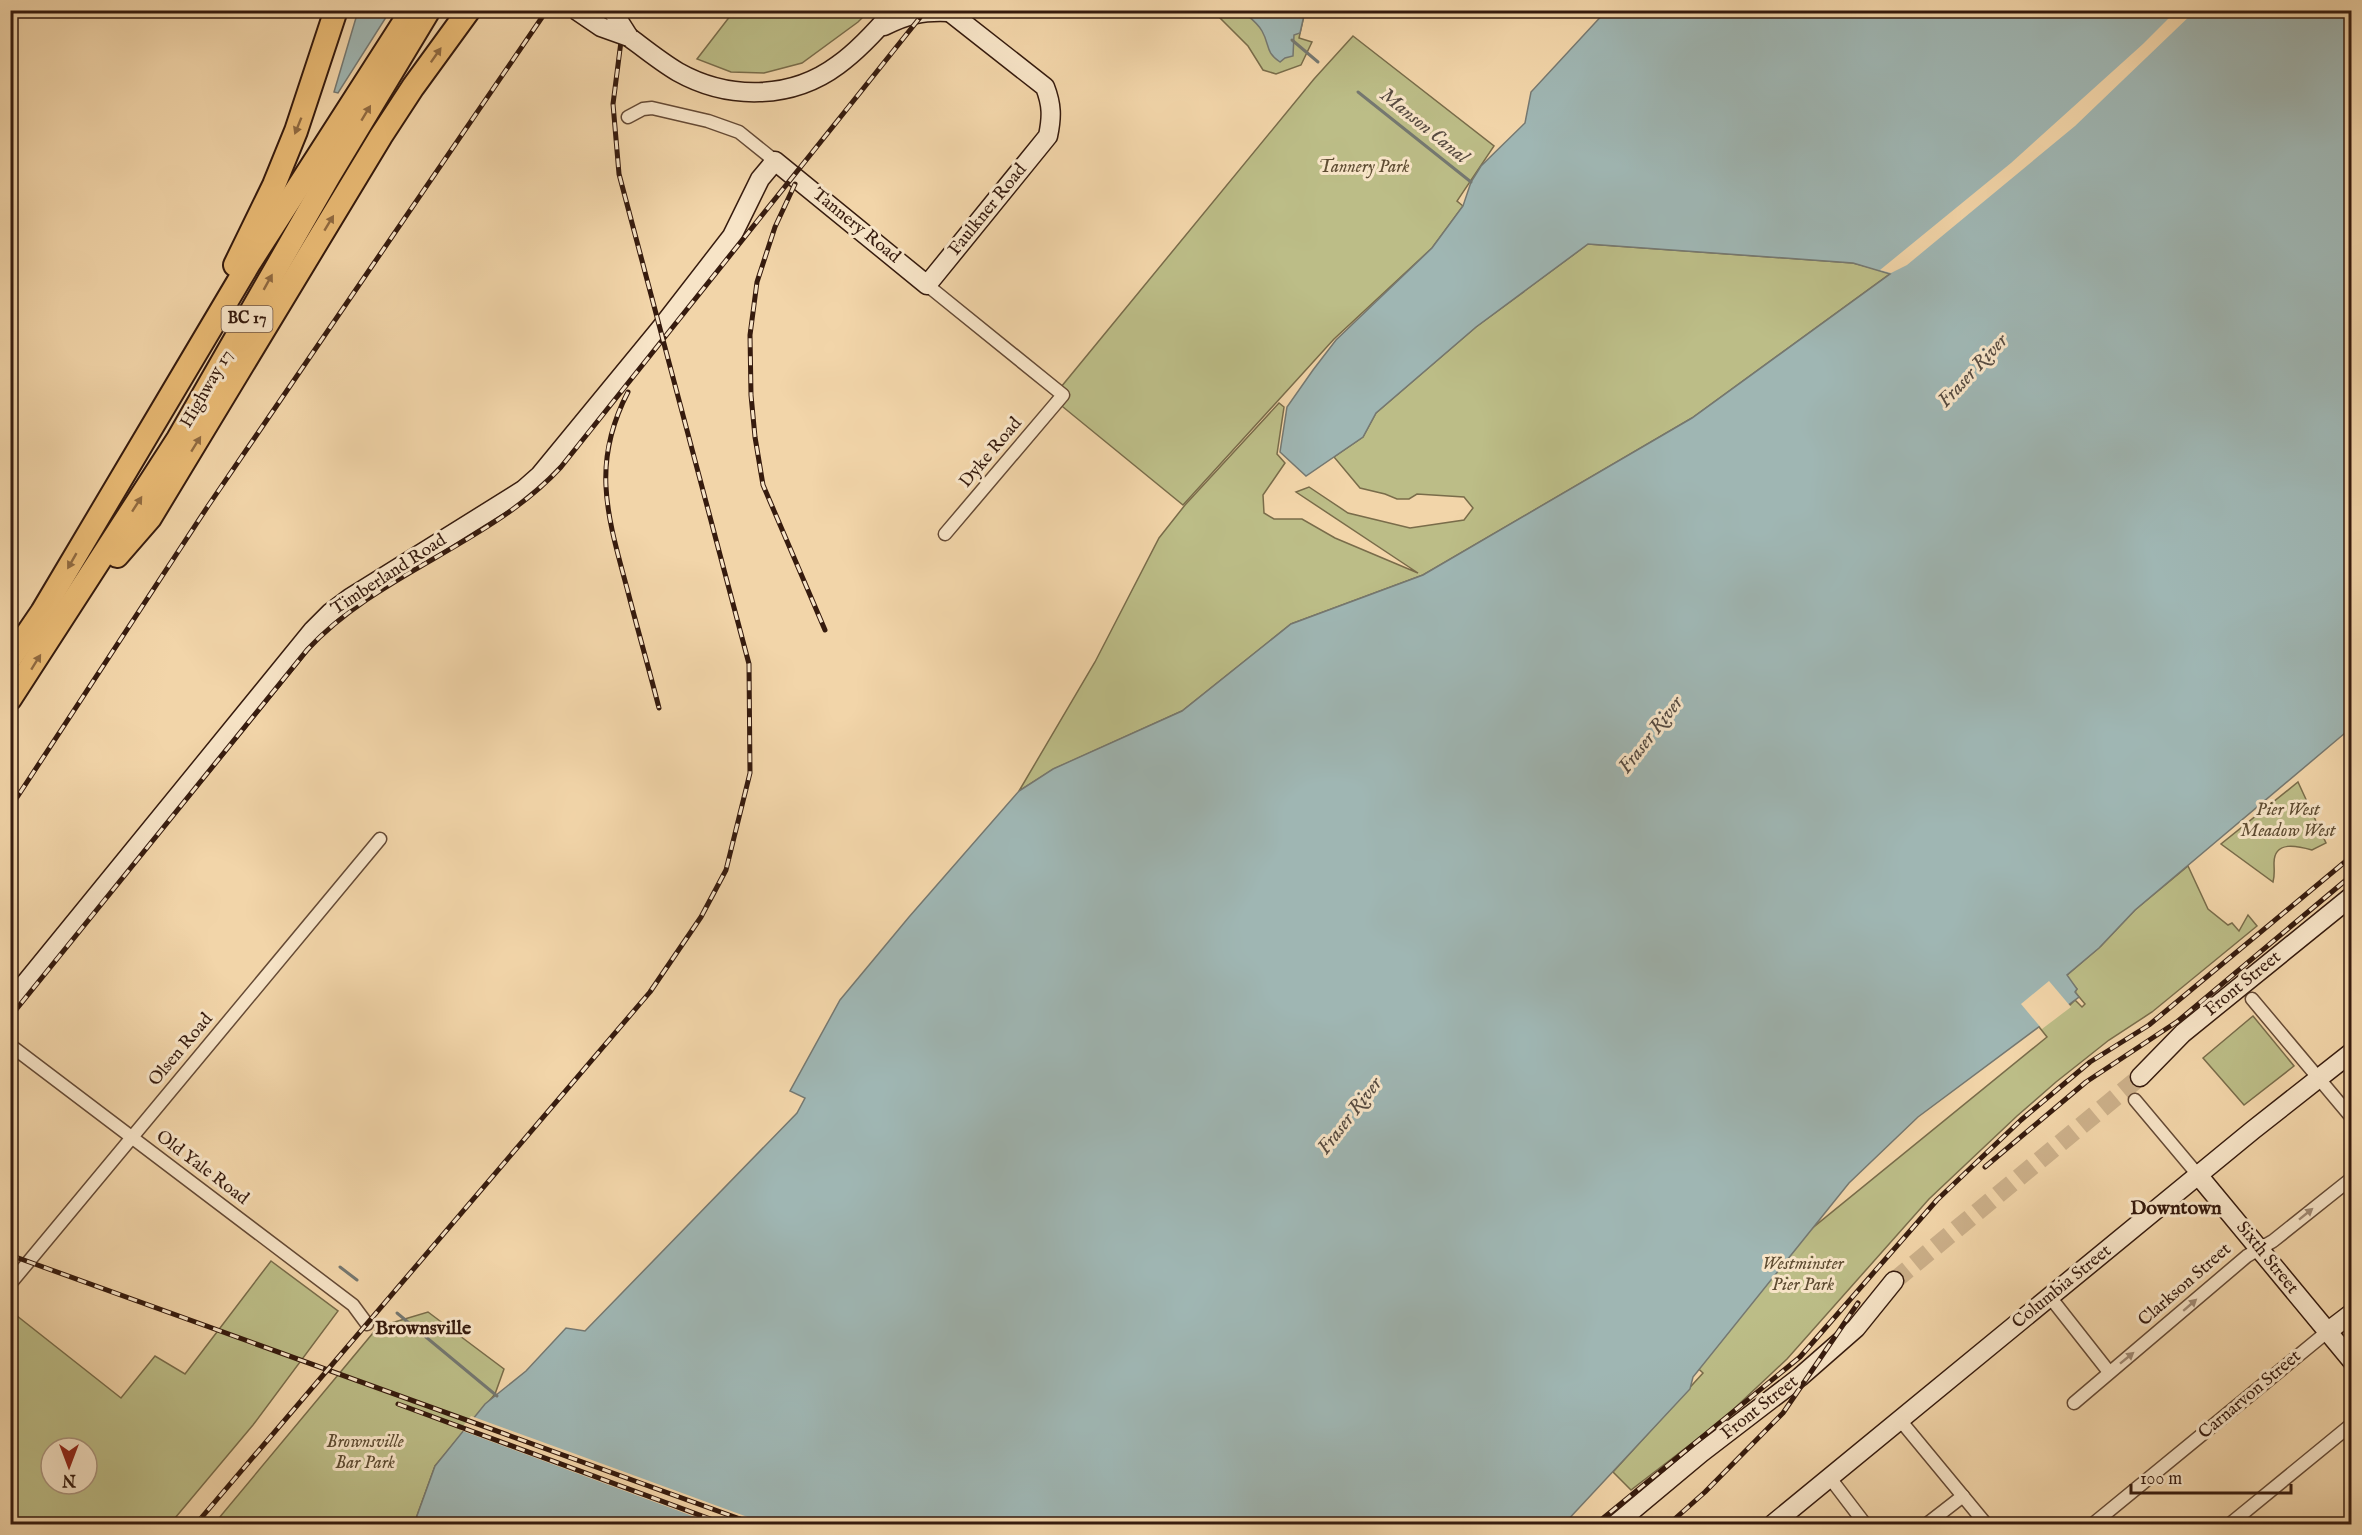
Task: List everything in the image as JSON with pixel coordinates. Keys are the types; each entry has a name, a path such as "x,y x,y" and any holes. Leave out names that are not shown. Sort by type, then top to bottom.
{"highway":[{"path":"198,348 240,252 274,185 306,106 336,10"},
{"name":"Highway 17","path":"10,659 42,612 268,234 412,10"},
{"name":"Highway 17","path":"10,699 178,439 323,185 429,10"},
{"path":"60,624 150,518 381,136 467,15"}],"street":[{"path":"576,10 601,27 629,37 678,72 703,84 730,91 758,93 786,89 812,81 837,66 878,29 894,10"},
{"path":"612,10 629,37"},
{"path":"878,29 905,15 926,11 953,11"},
{"name":"Faulkner Road","path":"927,285 1048,136 1052,111 1045,87 973,30 953,11"},
{"name":"Tannery Road","path":"628,117 643,109 652,108 716,123 739,132 1063,395"},
{"name":"Timberland Road","path":"10,1002 313,630 330,613 350,598 523,490 540,475 660,329 732,236 760,179 775,161"},
{"name":"Dyke Road","path":"945,534 1063,395"},
{"name":"Olsen Road","path":"10,1284 380,839"},
{"name":"Front Street","path":"2140,1077 2183,1033 2352,896"},
{"path":"2252,999 2352,1118"},
{"name":"Old Yale Road","path":"10,1045 352,1305 367,1324"},
{"name":"Columbia Street","path":"1773,1524 2198,1175 2352,1052"},
{"name":"Sixth Street","path":"2135,1100 2352,1361"},
{"name":"Clarkson Street","path":"2074,1403 2247,1256 2260,1250 2352,1178"},
{"name":"Front Street","path":"1616,1524 1701,1453 1806,1372 1856,1328 1894,1281"},
{"path":"2050,1297 2109,1372"},
{"name":"Carnarvon Street","path":"2093,1524 2352,1313"},
{"path":"1900,1420 1986,1524"},
{"path":"2230,1524 2352,1424"},
{"path":"1830,1478 1865,1524"},
{"path":"1927,1524 1963,1496"}],"green space":[{"path":"734,11 869,11 858,22 802,63 764,73 731,72 697,59"},
{"path":"1213,11 1305,11 1299,38 1312,42 1301,65 1276,74 1263,70 1248,46"},
{"name":"Tannery Park","path":"1353,36 1494,146 1457,201 1463,206 1432,248 1334,339 1183,505 1052,398 1314,79"},
{"path":"1588,244 1853,263 1891,273 1692,418 1423,575 1291,624 1182,711 1054,769 1019,791 1095,662 1159,538 1185,505 1279,403 1284,407 1277,454 1285,463 1263,495 1264,513 1274,519 1302,519 1335,538 1418,573 1296,492 1309,487 1348,513 1410,528 1464,520 1473,508 1464,497 1417,494 1409,499 1397,499 1360,488 1334,457 1363,437 1376,413 1476,327"},
{"name":"Pier West Meadow West","path":"2298,782 2326,843 2312,850 2288,846 2282,848 2275,856 2273,882 2221,844"},
{"name":"Westminster Pier Park","path":"2188,866 2208,909 2228,925 2232,923 2239,931 2248,915 2257,926 2152,1012 2109,1040 2017,1116 1929,1199 1787,1359 1722,1420 1631,1490 1613,1472 1703,1373 1671,1343 2047,1037 2021,1004 2070,1005 2075,1000 2082,1007 2085,1004 2075,992 2077,989 2066,976 2101,946 2135,910"},
{"path":"2253,1016 2294,1066 2244,1105 2203,1058"},
{"path":"271,1261 338,1311 253,1425 170,1524 11,1524 11,1476 17,1469 10,1464 12,1312 121,1398 155,1356 185,1374"},
{"name":"Brownsville Bar Park","path":"428,1312 504,1369 495,1394 435,1466 414,1524 214,1524 378,1327"}],"water":[{"path":"358,11 390,11 338,93 334,92"},
{"path":"1242,11 1305,11 1300,33 1294,35 1293,56 1280,62 1275,58 1260,28"},
{"name":"Fraser River","path":"1606,11 2351,11 2351,728 2135,910 2099,948 2067,975 2077,989 2075,992 2079,997 1918,1117 1849,1183 1693,1377 1690,1389 1564,1524 414,1524 435,1466 485,1404 526,1371 566,1328 585,1331 797,1113 805,1098 790,1091 840,1000 1019,791 1053,769 1182,711 1291,624 1423,575 1692,418 1890,274 1853,263 1588,244 1476,327 1376,413 1363,437 1306,476 1280,452 1287,407 1313,370 1336,340 1432,248 1463,206 1471,182 1481,166 1525,123 1531,92"}],"pier":[{"path":"2176,11 2195,11 2075,126 1907,265 1891,273 1880,270 2011,163 2143,44"},
{"path":"2049,981 2071,1007 2042,1029 2021,1004"},
{"path":"471,1416 767,1524 714,1524 460,1430"}],"waterway":[{"name":"Manson Canal","path":"1292,40 1318,62"},
{"name":"Manson Canal","path":"1358,92 1471,182"},
{"path":"340,1267 357,1280"},
{"path":"397,1313 497,1396"}],"tunnel":[{"path":"1894,1281 2140,1077"}],"railway":[{"path":"10,808 208,506 547,10"},
{"path":"196,1524 650,992 701,917 726,870 750,773 749,664 619,174 613,104 625,10"},
{"path":"10,1017 307,650 367,599 501,518 561,467 926,10"},
{"path":"795,184 775,227 757,282 750,335 751,395 763,485 825,630"},
{"path":"628,392 616,418 609,444 606,491 614,539 659,708"},
{"path":"1596,1524 1800,1357 1937,1200 2021,1120 2090,1062 2149,1025 2352,856"},
{"path":"1985,1167 2086,1082 2178,1021 2352,875"},
{"path":"10,1255 754,1524"},
{"path":"1669,1524 1705,1492 1783,1413 1858,1303"},
{"path":"398,1404 724,1524"}],"district":[{"name":"Downtown","path":"2176,1208"},
{"name":"Brownsville","path":"423,1328"}]}
